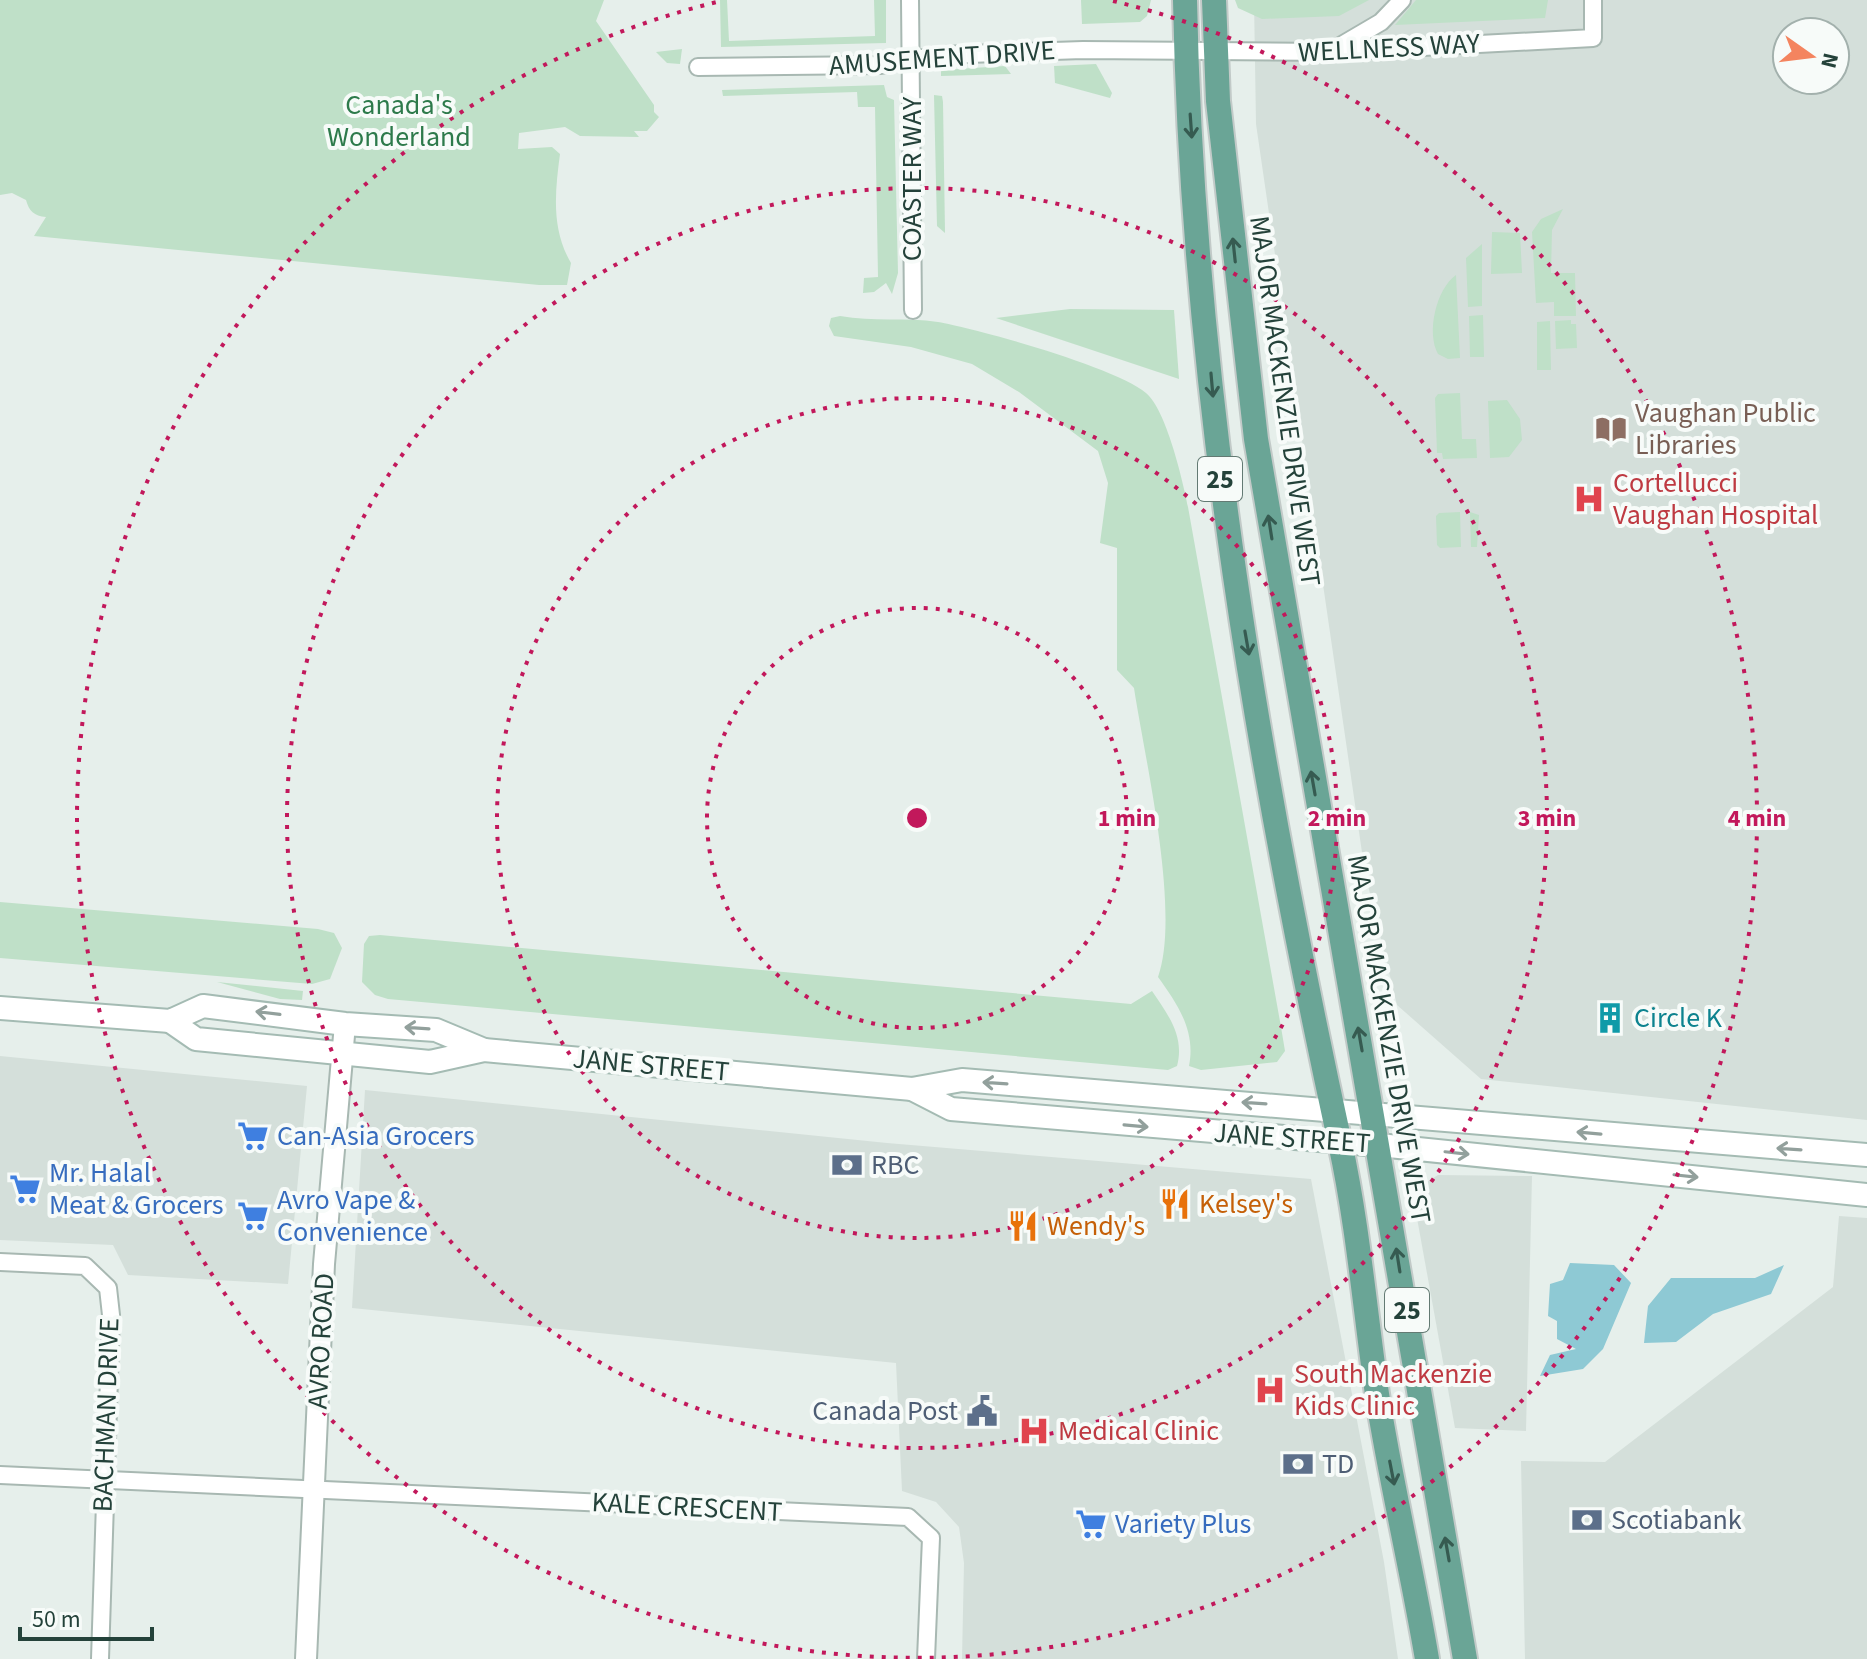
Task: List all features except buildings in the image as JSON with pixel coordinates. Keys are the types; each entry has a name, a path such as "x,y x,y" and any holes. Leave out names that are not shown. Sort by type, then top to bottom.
{"main road":[{"name":"25","path":"1185,0 1185,48 1222,497 1292,905 1340,1144 1382,1420 1427,1659"},
{"name":"MAJOR MACKENZIE DRIVE WEST","path":"1214,0 1216,54 1242,327 1260,467 1465,1659"},
{"name":"JANE STREET","path":"0,1008 170,1021 203,1006 345,1024 436,1030 484,1050 912,1089 962,1080 1867,1155"},
{"name":"JANE STREET","path":"170,1021 196,1039 430,1062 484,1050"},
{"name":"JANE STREET","path":"912,1089 951,1109 1379,1145 1867,1195"}],"street":[{"name":"COASTER WAY","path":"910,0 913,310"},
{"path":"1330,52 1381,22 1402,0"},
{"name":"WELLNESS WAY","path":"1185,48 1216,54 1330,52 1593,38 1593,0"},
{"name":"AMUSEMENT DRIVE","path":"698,67 881,65 911,59 1185,48"},
{"name":"AVRO ROAD","path":"306,1659 324,1264 345,1024"},
{"name":"BACHMAN DRIVE","path":"0,1262 85,1266 108,1288 111,1315 103,1479 100,1659"},
{"name":"KALE CRESCENT","path":"0,1475 908,1517 931,1538 926,1659"}],"shaded area":[{"name":"Cortellucci Vaughan Hospital","path":"1254,0 1867,0 1867,1120 1481,1079 1397,1005 1365,873 1256,124"},
{"path":"0,1056 307,1086 288,1284 128,1275 113,1245 0,1240"},
{"path":"365,1090 887,1143 1311,1179 1384,1562 1398,1659 962,1659 964,1563 959,1527 936,1502 902,1491 896,1363 352,1308"},
{"path":"1438,1175 1532,1176 1526,1431 1455,1428 1415,1207 1422,1185"},
{"path":"1839,1216 1867,1218 1867,1659 1525,1659 1521,1461 1605,1462 1833,1287"}],"green space":[{"name":"Canada's Wonderland","path":"0,0 604,0 596,21 654,105 654,112 659,117 647,131 634,131 639,137 580,136 565,127 519,133 518,149 552,147 560,154 556,210 560,237 571,263 567,285 539,285 34,236 46,217 35,214 26,200 12,193 0,195"},
{"path":"720,0 727,0 729,41 875,36 874,0 886,0 886,43 721,47"},
{"path":"1081,0 1151,0 1147,16 1140,22 1082,24"},
{"path":"1235,0 1369,0 1339,16 1262,19 1238,8"},
{"path":"1416,0 1548,0 1545,18 1395,25"},
{"path":"682,49 680,64 667,63 656,52"},
{"path":"1096,64 1112,93 1110,98 1055,83 1054,66"},
{"path":"1005,66 1011,74 941,76 941,70"},
{"path":"884,85 887,97 894,100 898,273 892,294 886,283 874,292 863,293 864,278 878,277 875,107 858,107 857,92 723,96 722,90"},
{"path":"934,95 942,96 943,102 945,233 937,226"},
{"path":"1563,209 1552,230 1551,273 1575,273 1576,316 1554,316 1554,302 1536,303 1532,232 1541,219"},
{"path":"1492,232 1520,233 1522,273 1491,274"},
{"path":"1482,244 1482,306 1468,307 1466,258"},
{"path":"1456,275 1460,358 1448,359 1438,354 1433,323 1443,290"},
{"path":"1070,309 1174,310 1179,379 996,318"},
{"path":"1483,315 1484,357 1470,357 1469,316"},
{"path":"831,318 938,322 984,333 1107,372 1146,393 1153,401 1173,446 1188,507 1285,1051 1277,1062 1201,1070 1189,1066 1188,1030 1158,977 1166,915 1159,835 1134,688 1117,670 1117,548 1100,543 1108,483 1098,451 1019,392 972,364 911,347 834,336 829,326"},
{"path":"1571,320 1571,324 1576,324 1577,348 1556,349 1555,321"},
{"path":"1550,321 1551,370 1537,370 1537,322"},
{"path":"1460,393 1462,439 1476,439 1477,458 1443,459 1442,453 1437,453 1435,398 1438,394"},
{"path":"1507,400 1520,419 1522,440 1509,457 1490,458 1488,401"},
{"path":"1460,512 1461,547 1440,548 1437,545 1436,516 1439,513"},
{"path":"1470,512 1479,515 1477,547 1471,547"},
{"path":"0,902 318,929 334,933 342,948 330,979 312,984 0,958"},
{"path":"369,936 1131,1004 1152,991 1174,1026 1179,1055 1177,1066 1168,1070 388,999 375,995 362,982 364,944"},
{"path":"217,982 303,991 302,1000 280,999"}],"water":[{"path":"1570,1263 1614,1265 1631,1283 1603,1349 1583,1369 1540,1376 1550,1355 1576,1349 1557,1339 1557,1321 1548,1316 1550,1284 1563,1280"},
{"path":"1784,1265 1771,1294 1713,1314 1676,1342 1644,1343 1648,1306 1671,1278 1755,1278"}],"place":[{"name":"Vaughan Public Libraries","path":"1611,429"},
{"name":"Cortellucci Vaughan Hospital","path":"1589,499"},
{"name":"Circle K","path":"1610,1018"},
{"name":"Can-Asia Grocers","path":"253,1136"},
{"name":"RBC","path":"847,1165"},
{"name":"Mr. Halal Meat & Grocers","path":"25,1189"},
{"name":"Kelsey's","path":"1175,1204"},
{"name":"Avro Vape & Convenience","path":"253,1216"},
{"name":"Wendy's","path":"1023,1226"},
{"name":"South Mackenzie Kids Clinic","path":"1270,1390"},
{"name":"Canada Post","path":"982,1411"},
{"name":"Medical Clinic","path":"1034,1431"},
{"name":"TD","path":"1298,1464"},
{"name":"Scotiabank","path":"1587,1520"},
{"name":"Variety Plus","path":"1091,1524"}]}
